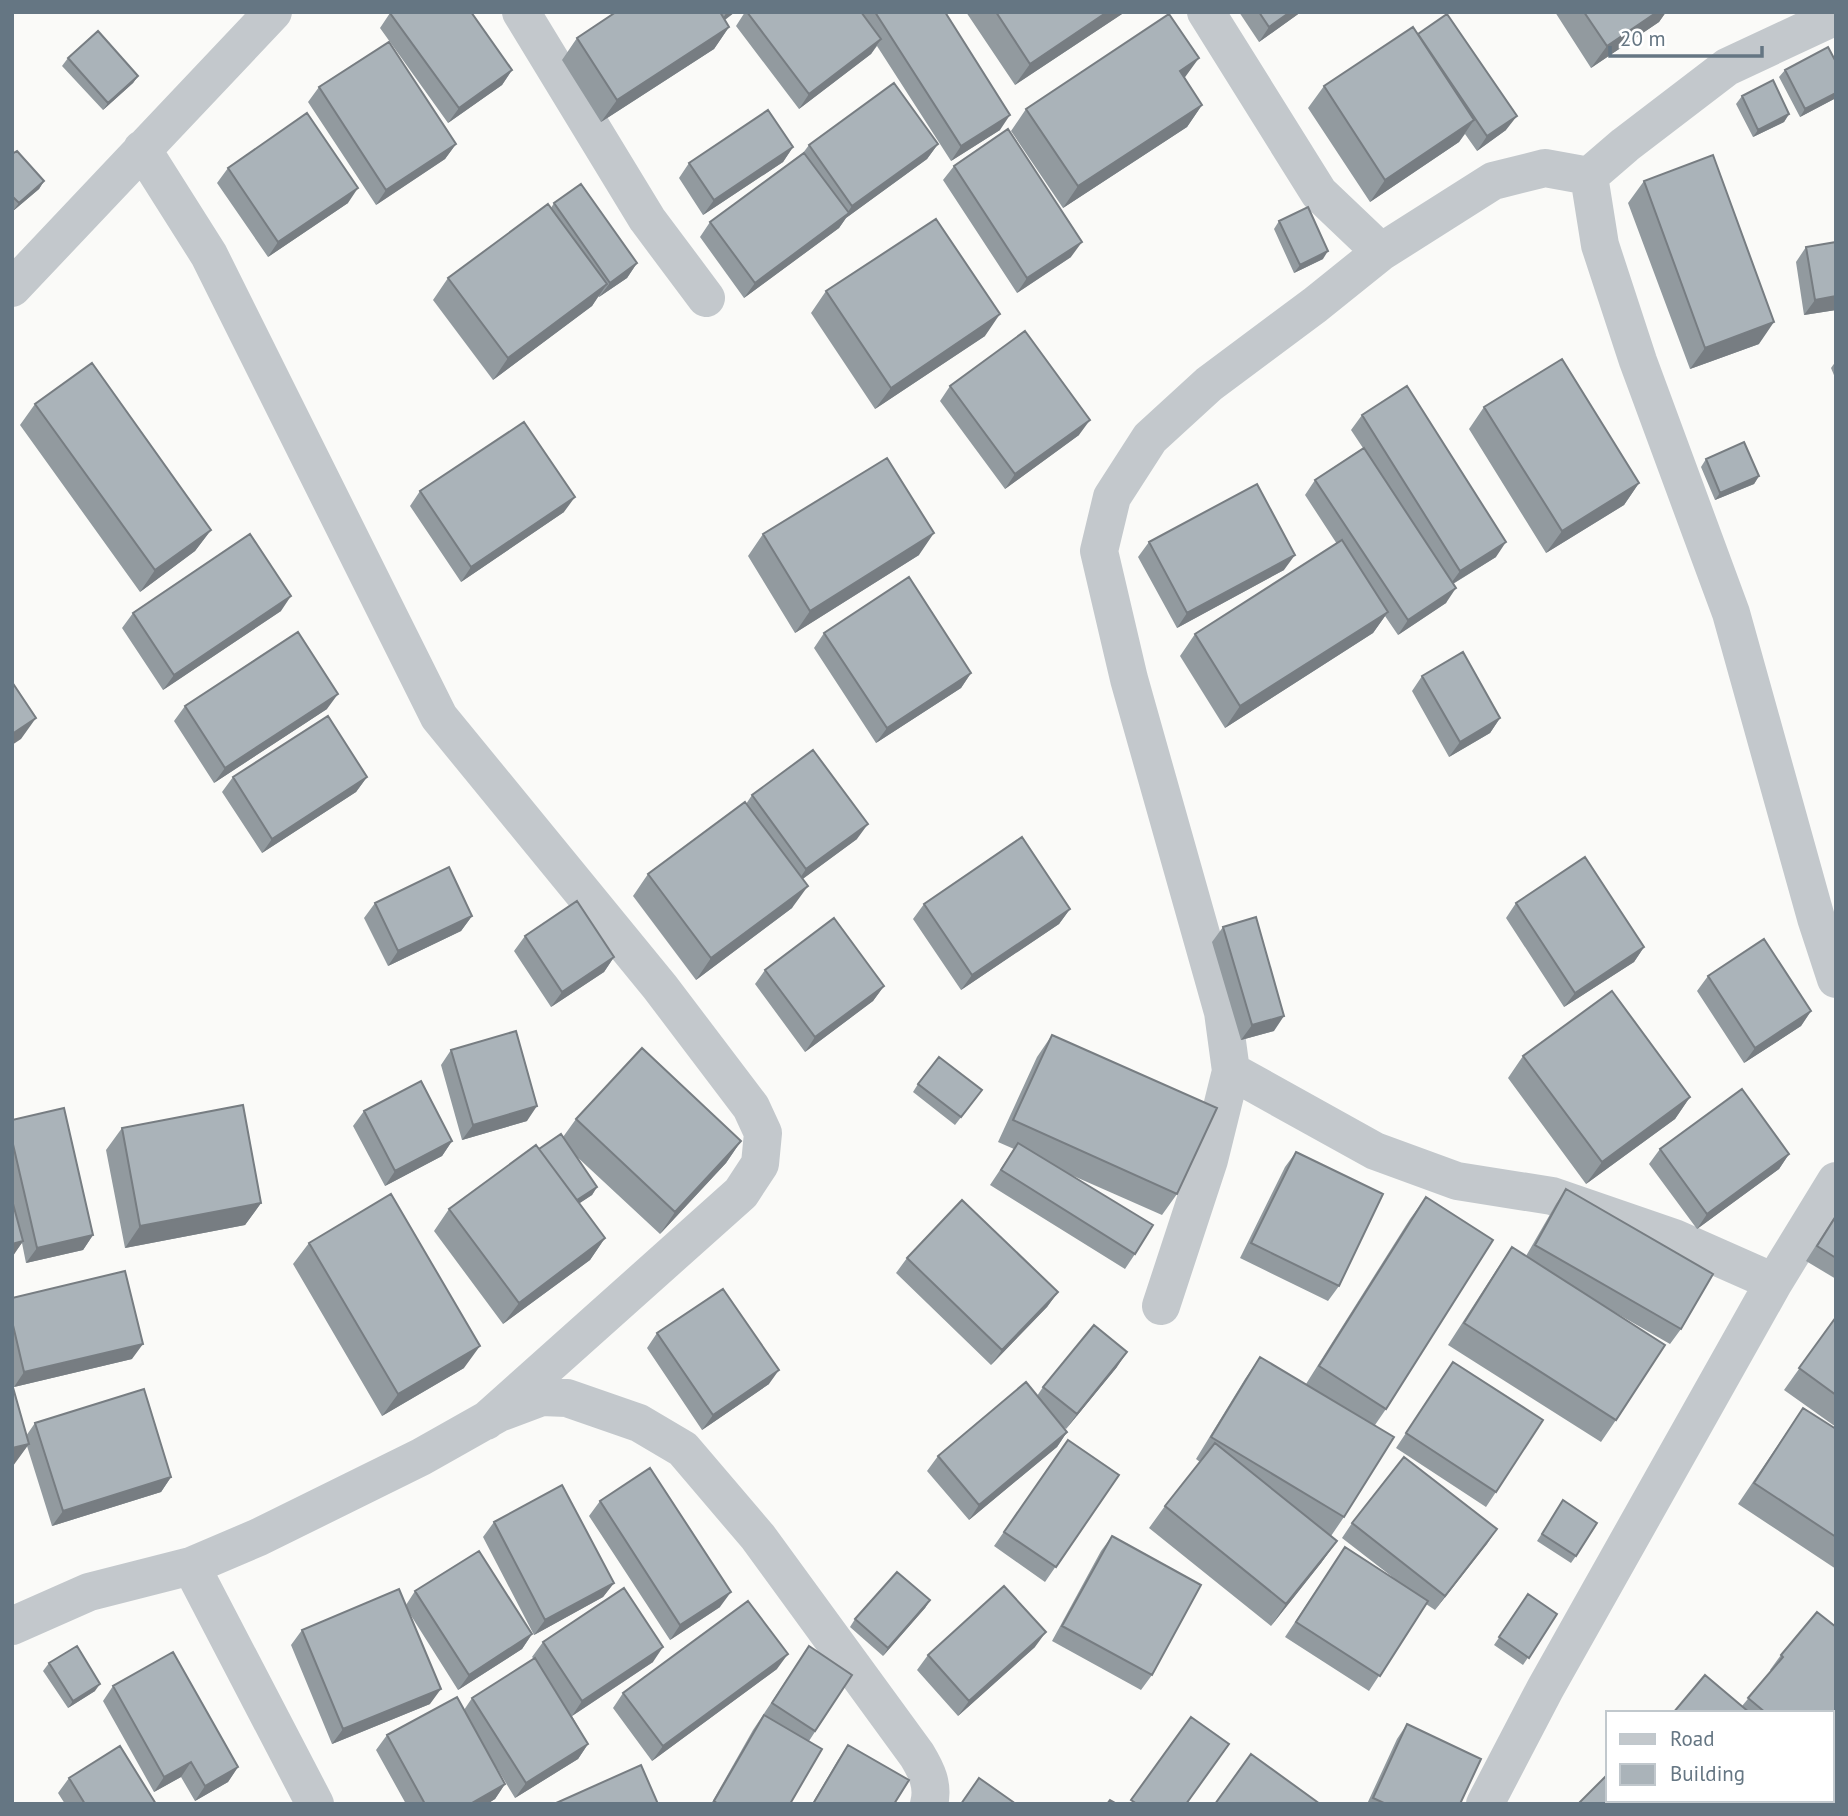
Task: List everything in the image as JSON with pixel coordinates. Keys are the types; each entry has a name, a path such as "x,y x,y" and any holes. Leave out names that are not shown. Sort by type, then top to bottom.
{"street":[{"path":"12,288 272,12"},
{"path":"521,12 647,219 706,298"},
{"path":"1206,12 1319,193 1381,252"},
{"path":"1588,176 1727,67 1836,16"},
{"path":"142,149 209,255 439,717 660,987 751,1107 764,1133 760,1164 741,1193 486,1421"},
{"path":"1161,1306 1209,1160 1231,1071 1223,1012 1129,680 1099,551 1112,497 1150,438 1209,384 1381,252 1493,181 1545,168 1588,176"},
{"path":"1588,176 1600,245 1638,361 1731,613 1816,918 1836,979"},
{"path":"1231,1071 1375,1151 1457,1181 1552,1196 1674,1238 1774,1282"},
{"path":"1485,1804 1545,1689 1774,1282 1836,1181"},
{"path":"12,1626 89,1592 191,1566 259,1537 421,1457 486,1421 542,1397 567,1398 639,1423 683,1450 758,1537 917,1755 928,1773 931,1796 929,1804"},
{"path":"191,1566 315,1804"}],"building":[{"path":"471,12 512,70 459,108 390,13"},
{"path":"616,12 720,12 729,27 617,100 577,38"},
{"path":"747,12 861,12 881,39 809,94"},
{"path":"875,12 945,12 1010,115 961,146"},
{"path":"996,12 1107,12 1030,64"},
{"path":"1259,12 1290,12 1269,27"},
{"path":"1584,12 1657,12 1607,46"},
{"path":"1169,14 1199,58 1180,71 1202,105 1078,186 1026,109"},
{"path":"1447,14 1517,116 1487,136 1418,34"},
{"path":"1413,27 1474,120 1385,180 1324,86"},
{"path":"98,31 138,76 108,103 68,58"},
{"path":"389,42 456,144 386,190 319,87"},
{"path":"1828,47 1836,62 1836,93 1805,109 1785,70"},
{"path":"1773,80 1789,114 1758,130 1742,96"},
{"path":"894,83 938,144 852,206 809,145"},
{"path":"768,110 793,147 714,200 689,163"},
{"path":"307,113 358,188 278,242 228,168"},
{"path":"1008,129 1082,242 1027,278 954,166"},
{"path":"17,151 44,181 19,203 12,196 12,154"},
{"path":"804,153 849,213 755,283 710,222"},
{"path":"1713,155 1774,322 1705,348 1644,181"},
{"path":"581,184 637,263 610,283 554,203"},
{"path":"548,204 607,284 508,358 448,278"},
{"path":"1308,207 1328,251 1300,265 1279,221"},
{"path":"936,219 1000,314 891,388 826,291"},
{"path":"1836,242 1836,296 1815,300 1806,247"},
{"path":"1025,331 1090,420 1015,474 950,386"},
{"path":"1562,359 1639,483 1562,531 1484,407"},
{"path":"92,363 211,530 155,570 35,404"},
{"path":"1407,386 1506,542 1460,571 1362,415"},
{"path":"524,422 575,497 471,567 420,491"},
{"path":"1744,442 1759,476 1720,493 1706,459"},
{"path":"1364,448 1456,588 1408,620 1315,480"},
{"path":"887,458 934,533 810,611 763,534"},
{"path":"1257,484 1295,555 1187,613 1149,542"},
{"path":"250,534 291,596 174,675 133,613"},
{"path":"1342,540 1388,612 1240,706 1195,634"},
{"path":"909,577 971,673 887,728 824,633"},
{"path":"298,632 338,694 225,768 185,706"},
{"path":"1463,652 1500,718 1460,742 1422,676"},
{"path":"12,682 36,718 12,734"},
{"path":"328,716 367,777 272,839 233,777"},
{"path":"813,750 868,824 806,869 752,795"},
{"path":"745,802 808,886 711,958 648,874"},
{"path":"1022,837 1070,909 972,975 924,904"},
{"path":"1585,857 1644,947 1575,993 1516,903"},
{"path":"449,867 472,916 398,951 375,903"},
{"path":"577,901 614,957 562,992 525,936"},
{"path":"1256,917 1284,1016 1252,1025 1223,927"},
{"path":"834,918 884,986 815,1037 765,970"},
{"path":"1764,939 1811,1011 1755,1048 1708,976"},
{"path":"1612,991 1690,1097 1602,1162 1523,1056"},
{"path":"516,1031 537,1106 473,1125 451,1050"},
{"path":"1052,1035 1217,1108 1177,1194 1013,1120"},
{"path":"642,1048 741,1141 675,1212 576,1119"},
{"path":"939,1057 982,1090 961,1117 918,1084"},
{"path":"421,1081 452,1141 395,1171 364,1111"},
{"path":"1742,1089 1789,1154 1707,1214 1660,1149"},
{"path":"243,1105 261,1203 140,1226 122,1128"},
{"path":"64,1108 93,1235 37,1248 12,1140 12,1120"},
{"path":"561,1134 597,1187 577,1200 539,1149"},
{"path":"1018,1143 1153,1225 1135,1254 1001,1170"},
{"path":"536,1145 605,1238 519,1303 449,1209"},
{"path":"1296,1152 1383,1194 1339,1286 1251,1243"},
{"path":"1566,1189 1713,1274 1681,1329 1535,1245"},
{"path":"391,1194 480,1346 398,1394 309,1243"},
{"path":"1426,1197 1493,1240 1386,1409 1319,1366"},
{"path":"12,1200 23,1241 12,1244"},
{"path":"962,1200 1058,1292 1002,1350 907,1258"},
{"path":"1836,1216 1836,1258 1817,1246"},
{"path":"1512,1247 1665,1345 1616,1420 1464,1323"},
{"path":"125,1271 143,1344 24,1372 12,1321 12,1298"},
{"path":"723,1289 779,1370 713,1415 657,1333"},
{"path":"1836,1317 1836,1395 1799,1368"},
{"path":"1094,1325 1127,1352 1077,1414 1043,1387"},
{"path":"1260,1357 1394,1437 1344,1517 1211,1437"},
{"path":"1453,1362 1543,1420 1496,1492 1406,1433"},
{"path":"1026,1382 1067,1432 979,1505 938,1456"},
{"path":"12,1384 29,1444 12,1448"},
{"path":"144,1389 171,1477 63,1511 35,1423"},
{"path":"1803,1408 1836,1429 1836,1537 1754,1483"},
{"path":"1068,1440 1119,1475 1056,1567 1004,1532"},
{"path":"1215,1443 1337,1541 1286,1604 1165,1506"},
{"path":"1404,1457 1497,1529 1445,1596 1352,1523"},
{"path":"650,1468 731,1592 680,1625 600,1501"},
{"path":"562,1485 614,1583 545,1620 494,1522"},
{"path":"1563,1500 1597,1523 1576,1556 1542,1534"},
{"path":"1112,1536 1201,1585 1152,1675 1062,1626"},
{"path":"1345,1547 1428,1601 1380,1676 1296,1622"},
{"path":"479,1551 532,1634 469,1675 415,1591"},
{"path":"897,1572 930,1600 888,1648 855,1619"},
{"path":"1004,1586 1046,1632 969,1701 928,1655"},
{"path":"624,1588 663,1647 582,1701 543,1642"},
{"path":"399,1589 441,1689 343,1729 302,1630"},
{"path":"1528,1594 1557,1614 1529,1658 1499,1637"},
{"path":"748,1601 788,1654 663,1746 623,1693"},
{"path":"1817,1612 1836,1627 1834,1767 1834,1711 1764,1711 1748,1698 1783,1657 1781,1655"},
{"path":"77,1646 100,1684 73,1701 49,1663"},
{"path":"809,1646 852,1675 815,1731 772,1703"},
{"path":"173,1652 238,1767 205,1786 191,1762 164,1777 113,1686"},
{"path":"535,1658 588,1744 526,1783 472,1698"},
{"path":"1705,1675 1748,1711 1675,1711"},
{"path":"457,1697 505,1784 470,1804 425,1804 387,1735"},
{"path":"764,1715 822,1749 790,1804 718,1804 714,1801"},
{"path":"1191,1717 1229,1744 1186,1804 1137,1804 1131,1800"},
{"path":"1407,1724 1481,1759 1460,1804 1386,1804 1373,1798"},
{"path":"848,1745 909,1780 894,1804 813,1804"},
{"path":"120,1746 156,1804 85,1804 69,1778"},
{"path":"1251,1754 1320,1804 1215,1804"},
{"path":"641,1765 658,1804 554,1804"},
{"path":"1606,1776 1606,1802 1678,1804 1578,1804"},
{"path":"979,1778 1016,1804 961,1804"},
{"path":"1696,1802 1824,1802 1823,1804"}]}
